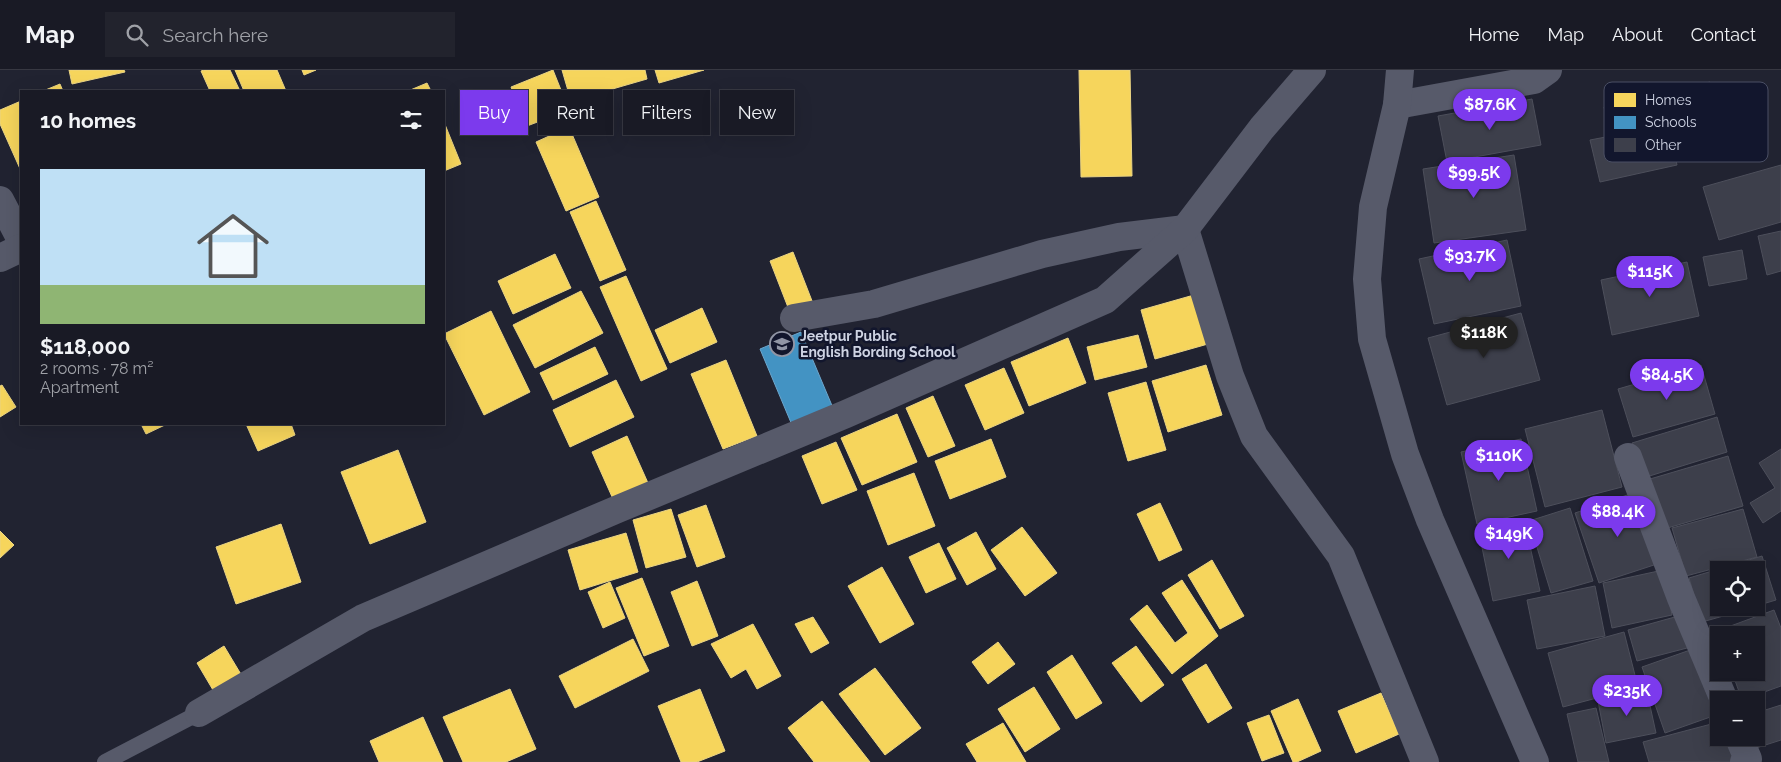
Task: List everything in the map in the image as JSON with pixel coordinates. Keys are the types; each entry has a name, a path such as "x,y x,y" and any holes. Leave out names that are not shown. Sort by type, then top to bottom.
{"street":[{"path":"199,713 363,618 846,414 1105,300 1185,229 1262,128 1312,70"},
{"path":"1400,70 1396,105 1373,207 1367,279 1372,339 1405,454 1430,520 1535,762"},
{"path":"1396,105 1534,80 1548,70"},
{"path":"0,200 20,238"},
{"path":"794,318 874,304 1042,254 1119,237 1185,229"},
{"path":"1185,229 1230,376 1254,436 1341,556 1425,762"},
{"path":"0,258 20,248"},
{"path":"1628,457 1682,598 1720,691"},
{"path":"1742,746 1748,759 1744,762"}],"lane":[{"path":"104,762 199,713"}],"building: Homes":[{"path":"69,70 124,70 125,72 72,84"},
{"path":"230,70 240,90 210,90 201,71"},
{"path":"235,70 277,70 286,90 244,90"},
{"path":"302,70 316,70 304,75"},
{"path":"553,70 561,90 538,90 538,122 528,126 528,90 512,90 511,87"},
{"path":"562,70 645,70 647,79 609,90 568,90"},
{"path":"655,70 704,70 659,83"},
{"path":"1079,70 1130,70 1132,176 1081,177"},
{"path":"427,83 430,90 410,90"},
{"path":"60,84 63,90 45,90"},
{"path":"20,101 20,169 0,124 0,110"},
{"path":"445,124 461,164 445,171"},
{"path":"551,135 572,135 599,197 566,211 536,142"},
{"path":"596,201 626,270 600,281 570,212"},
{"path":"793,252 814,306 791,315 770,261"},
{"path":"555,254 571,288 513,314 498,281"},
{"path":"626,276 667,369 641,381 600,287"},
{"path":"581,291 603,333 535,368 513,325"},
{"path":"1201,293 1215,342 1155,359 1141,310"},
{"path":"702,308 717,342 670,363 655,330"},
{"path":"491,311 530,392 484,415 445,334"},
{"path":"1138,335 1147,367 1095,380 1087,347"},
{"path":"1068,338 1086,383 1029,406 1011,362"},
{"path":"595,347 608,374 553,400 540,373"},
{"path":"726,360 757,436 723,449 691,374"},
{"path":"1206,365 1222,415 1168,432 1152,381"},
{"path":"1004,368 1024,413 985,430 965,385"},
{"path":"616,380 634,417 570,447 553,410"},
{"path":"1146,382 1166,450 1128,461 1108,393"},
{"path":"2,385 16,407 0,417 0,386"},
{"path":"933,396 955,446 928,457 906,408"},
{"path":"897,414 917,462 862,485 841,438"},
{"path":"142,425 165,425 146,434"},
{"path":"246,425 291,425 295,435 258,451"},
{"path":"627,436 648,483 613,499 592,452"},
{"path":"991,439 1006,477 950,499 935,461"},
{"path":"836,442 857,490 822,504 802,456"},
{"path":"398,450 426,522 370,544 341,472"},
{"path":"914,473 935,526 888,545 867,491"},
{"path":"1160,503 1182,550 1159,561 1137,514"},
{"path":"706,505 725,557 697,567 678,515"},
{"path":"671,509 686,557 646,568 633,520"},
{"path":"281,524 301,582 236,604 216,547"},
{"path":"1022,527 1057,573 1025,596 991,550"},
{"path":"0,531 14,545 0,558"},
{"path":"976,532 996,569 967,585 947,548"},
{"path":"626,533 638,572 580,590 568,550"},
{"path":"939,543 956,579 926,593 909,557"},
{"path":"1212,560 1244,616 1220,629 1188,575"},
{"path":"882,567 914,624 880,643 848,586"},
{"path":"642,578 669,646 644,656 616,588"},
{"path":"1182,580 1218,636 1172,674 1130,619 1147,605 1175,643 1188,633 1162,593"},
{"path":"697,581 718,636 692,646 671,592"},
{"path":"610,582 625,618 603,628 588,592"},
{"path":"813,617 829,643 811,653 795,624"},
{"path":"753,624 781,676 757,689 746,669 731,678 711,644"},
{"path":"633,639 649,671 575,708 559,676"},
{"path":"998,642 1015,664 988,684 972,662"},
{"path":"224,646 254,696 226,712 197,663"},
{"path":"1136,646 1164,685 1141,702 1112,663"},
{"path":"1072,655 1102,703 1076,719 1047,672"},
{"path":"1206,664 1232,708 1208,723 1182,679"},
{"path":"875,668 921,728 885,755 839,694"},
{"path":"1034,687 1060,729 1025,752 998,709"},
{"path":"510,689 536,749 506,762 463,762 443,717"},
{"path":"700,689 725,751 697,762 681,762 658,706"},
{"path":"1381,693 1399,734 1356,753 1338,711"},
{"path":"1298,699 1321,751 1293,762 1271,711"},
{"path":"822,701 870,762 814,762 788,728"},
{"path":"1269,715 1284,753 1262,761 1247,723"},
{"path":"423,717 443,762 379,762 370,741"},
{"path":"1003,723 1026,762 977,762 966,744"}],"building: Schools":[{"path":"801,332 833,408 792,425 760,349"}],"building: Other":[{"path":"1532,99 1541,145 1447,162 1438,116"},
{"path":"1604,137 1604,162 1676,162 1677,165 1600,182 1590,140"},
{"path":"1514,155 1526,230 1434,243 1423,169"},
{"path":"1781,165 1781,222 1719,240 1703,187"},
{"path":"1781,231 1781,271 1767,275 1758,236"},
{"path":"1507,240 1521,306 1434,324 1419,259"},
{"path":"1742,250 1747,279 1709,286 1703,257"},
{"path":"1687,262 1699,316 1612,335 1601,280"},
{"path":"1521,313 1540,380 1447,405 1428,338"},
{"path":"1701,365 1715,414 1633,437 1618,389"},
{"path":"1602,410 1622,487 1545,507 1525,429"},
{"path":"1717,417 1727,452 1643,478 1632,443"},
{"path":"1521,439 1537,511 1477,524 1461,452"},
{"path":"1781,449 1781,511 1763,523 1750,503 1775,488 1759,463"},
{"path":"1728,456 1743,506 1664,529 1650,479"},
{"path":"1636,492 1660,563 1599,583 1575,513"},
{"path":"1570,508 1593,581 1551,593 1529,521"},
{"path":"1743,509 1757,557 1742,561 1710,561 1710,570 1686,576 1672,528"},
{"path":"1524,519 1540,591 1493,601 1478,528"},
{"path":"1762,556 1764,561 1745,561"},
{"path":"1765,565 1776,600 1765,603"},
{"path":"1663,570 1672,615 1612,628 1603,583"},
{"path":"1710,572 1710,616 1723,616 1702,622 1689,578"},
{"path":"1595,586 1605,636 1537,649 1527,600"},
{"path":"1774,610 1781,628 1781,686 1765,692 1739,691 1735,681 1765,681 1765,626 1731,626 1758,616 1765,616 1765,613"},
{"path":"1682,615 1691,647 1637,661 1628,630"},
{"path":"1624,632 1638,687 1563,707 1548,653"},
{"path":"1693,649 1710,698 1710,717 1665,733 1642,667"},
{"path":"1647,692 1656,733 1606,743 1598,701"},
{"path":"1781,705 1781,740 1765,745 1765,710"},
{"path":"1596,708 1609,762 1578,762 1567,714"},
{"path":"1710,724 1710,746 1732,746 1737,762 1649,762 1643,742"},
{"path":"1752,746 1762,746 1753,749"}],"place":[{"name":"Jeetpur Public English Bording School","path":"782,344"}]}
